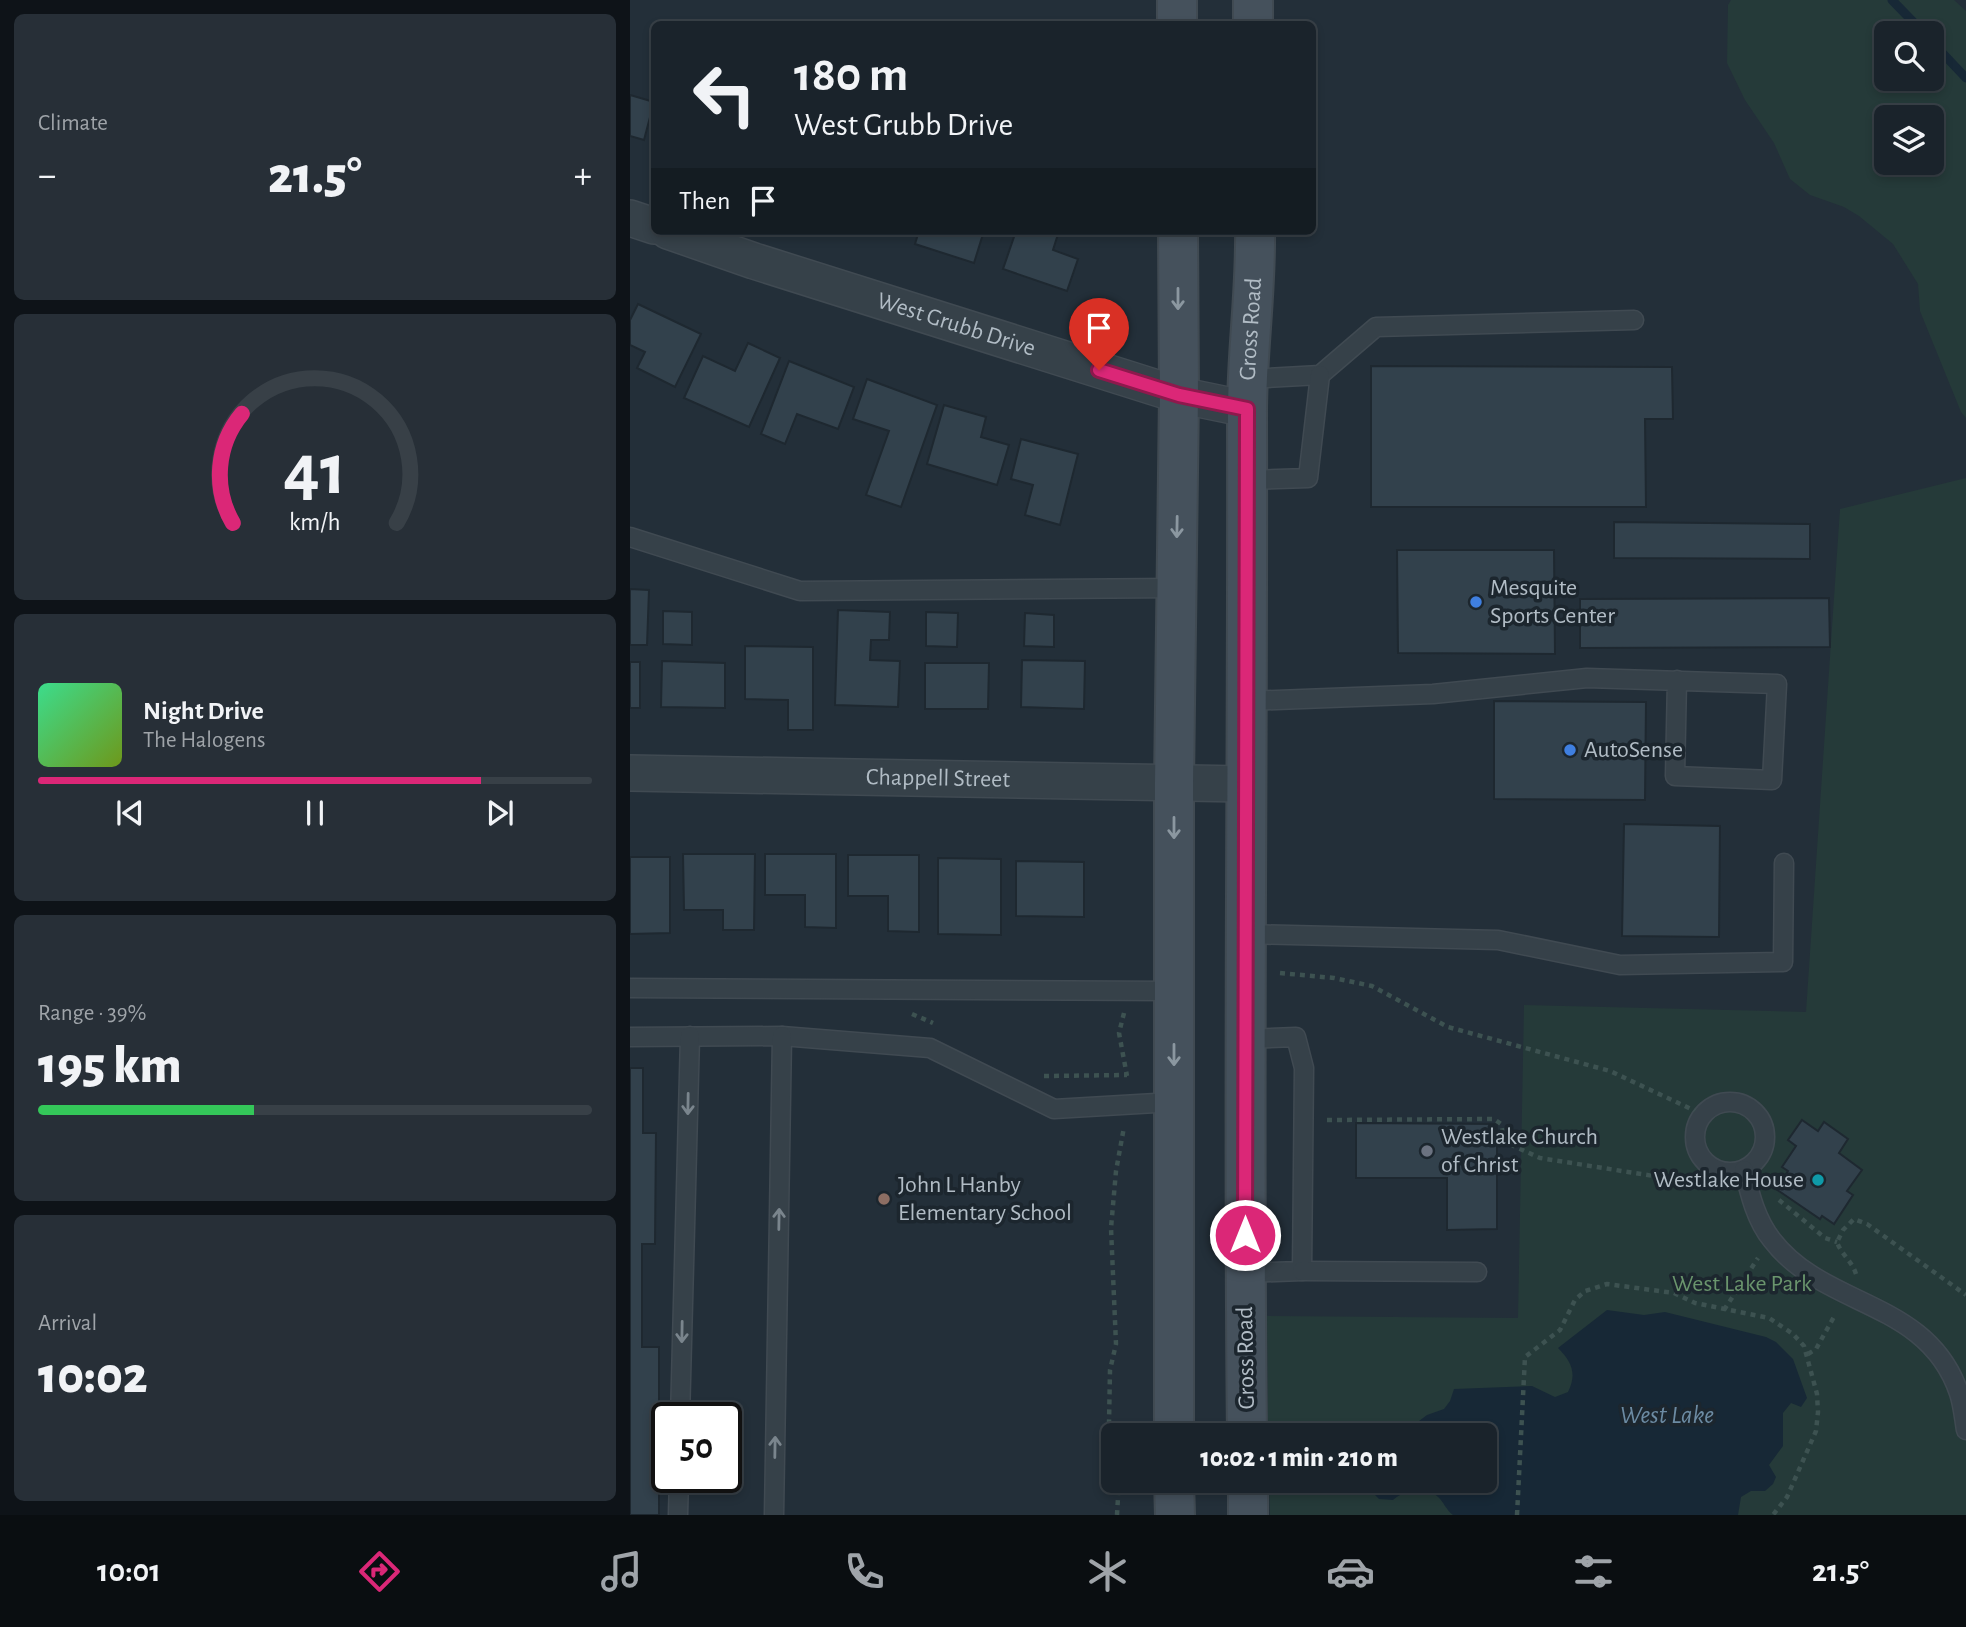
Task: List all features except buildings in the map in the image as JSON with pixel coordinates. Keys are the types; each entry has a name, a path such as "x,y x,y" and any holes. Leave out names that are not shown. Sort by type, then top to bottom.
{"main road":[{"path":"1177,0 1177,21"},
{"path":"1253,0 1253,21"},
{"path":"1174,1423 1174,783 1179,395 1178,235"},
{"name":"Gross Road","path":"1247,1423 1245,784 1248,701 1248,394 1255,235"},
{"path":"1174,1493 1175,1515"},
{"path":"1248,1493 1248,1515"}],"street":[{"path":"630,218 651,225"},
{"name":"West Grubb Drive","path":"679,235 1179,395 1248,394"},
{"name":"Chappell Street","path":"630,773 1245,784"}],"lane":[{"path":"1248,394 1320,375 1376,327 1634,320"},
{"path":"1248,480 1308,478 1320,375"},
{"path":"630,537 800,591 1176,588"},
{"path":"1248,701 1433,694 1587,678 1677,680 1777,684 1772,779 1675,776 1677,680"},
{"path":"1245,952 1498,940 1620,965 1783,962 1784,863"},
{"path":"630,988 1174,991"},
{"path":"774,1515 782,1035"},
{"path":"630,1037 782,1035 930,1048 1054,1109 1174,1102"},
{"path":"680,1402 690,1036"},
{"path":"1245,1039 1296,1037 1304,1068 1302,1271"},
{"path":"1746,1178 1715,1170 1703,1161 1696,1148 1695,1133 1700,1119 1710,1108 1724,1103 1739,1103 1752,1109 1761,1121 1766,1135 1764,1149 1746,1178 1756,1213 1771,1239 1792,1262 1831,1288 1890,1315 1923,1338 1942,1359 1959,1393 1965,1424"},
{"path":"1245,1273 1476,1272"},
{"path":"678,1515 679,1493"}],"path":[{"path":"1245,952 1372,986 1448,1027 1610,1071 1704,1115"},
{"path":"1109,1423 1111,1370 1116,1344 1111,1228 1116,1171 1128,1105 1127,1075 1119,1033 1123,1015 1137,991"},
{"path":"1303,1121 1494,1119 1501,1124 1505,1142 1540,1158 1704,1184 1713,1182 1724,1172"},
{"path":"1746,1178 1765,1188 1825,1238 1837,1242"},
{"path":"1808,1354 1816,1349 1856,1278 1856,1271 1837,1242 1843,1230 1854,1219 1867,1224 1966,1295"},
{"path":"1724,1310 1771,1239"},
{"path":"1517,1515 1525,1357 1560,1330 1574,1300 1585,1291 1608,1284 1674,1293 1695,1303 1769,1318 1793,1334 1804,1346 1817,1394 1816,1431 1787,1497 1773,1515"},
{"path":"1117,1515 1118,1493"}],"green space":[{"path":"1731,0 1954,0 1966,11 1966,418 1961,412 1920,311 1918,284 1893,244 1859,216 1844,207 1810,195 1790,179 1774,143 1745,100 1727,63 1728,5"},
{"name":"West Lake Park","path":"1966,478 1966,1515 1270,1515 1269,1493 1497,1493 1497,1423 1268,1423 1267,1316 1518,1318 1524,1005 1806,1012 1840,509"}],"water":[{"name":"West Lake","path":"1607,1310 1644,1315 1665,1312 1766,1337 1776,1342 1793,1359 1807,1398 1801,1407 1791,1403 1783,1413 1783,1446 1769,1465 1776,1477 1773,1484 1765,1491 1751,1491 1741,1497 1738,1515 1453,1515 1432,1493 1497,1493 1497,1423 1416,1423 1427,1415 1444,1409 1454,1389 1532,1386 1555,1397 1568,1392 1572,1369 1558,1348"},
{"name":"West Lake","path":"1373,1493 1406,1493 1393,1500 1379,1499"}],"waterway":[{"path":"1892,0 1912,21"},
{"path":"1944,55 1966,78"}],"place":[{"name":"Mesquite Sports Center","path":"1476,602"},
{"name":"AutoSense","path":"1570,750"},
{"name":"Westlake Church of Christ","path":"1427,1151"},
{"name":"Westlake House","path":"1818,1180"},
{"name":"John L Hanby Elementary School","path":"884,1199"}],"route":[{"path":"1099,370 1179,395 1247,409 1245,1235"}]}
